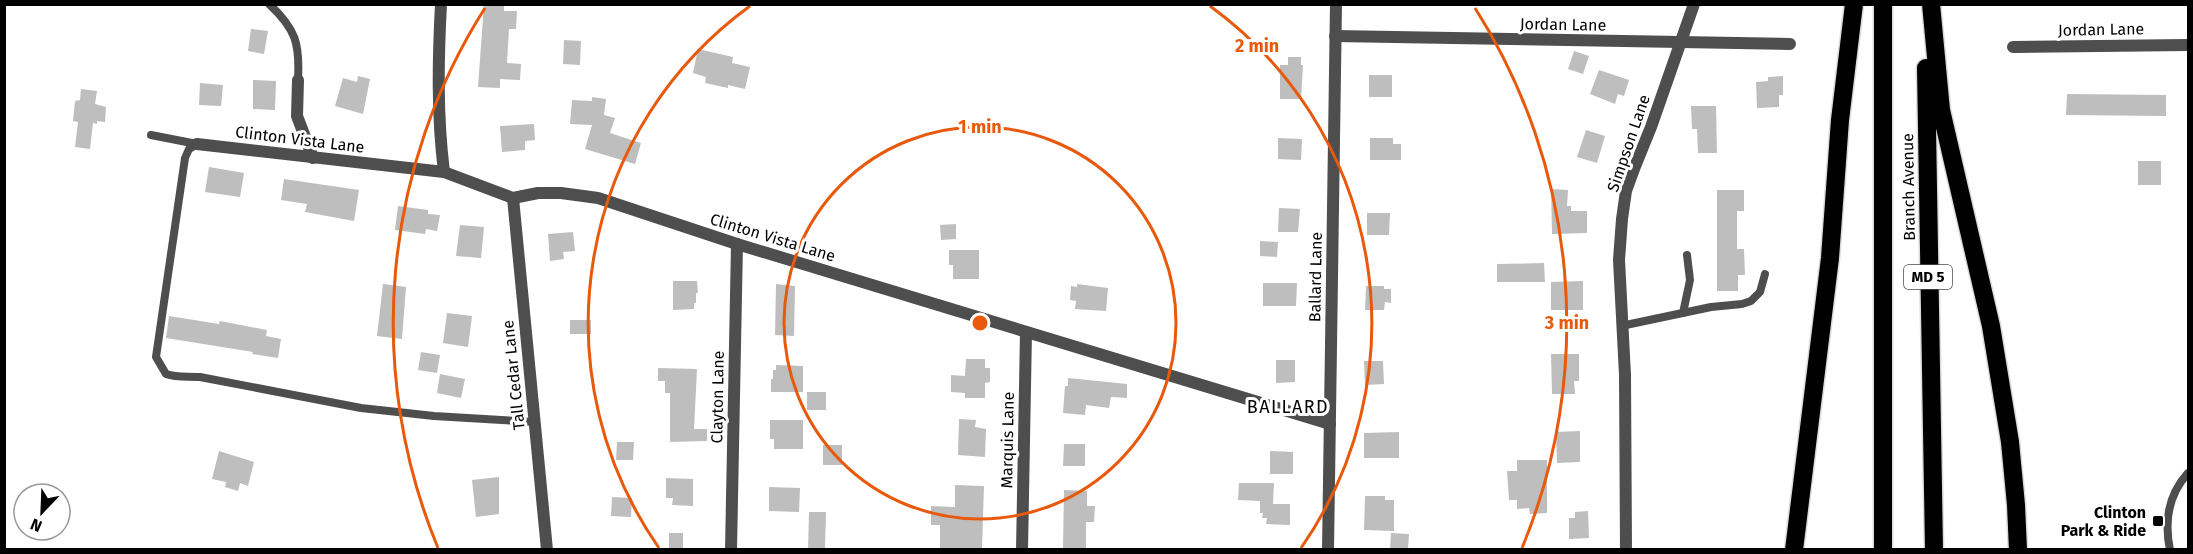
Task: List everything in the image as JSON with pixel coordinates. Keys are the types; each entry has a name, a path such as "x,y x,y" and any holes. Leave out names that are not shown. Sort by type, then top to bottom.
{"highway":[{"path":"1794,549 1830,258 1839,120 1854,4"},
{"name":"Branch Avenue","path":"1883,4 1883,549"},
{"name":"Branch Avenue","path":"1926,4 1926,172 1934,549"},
{"path":"1931,4 1941,110 1991,326 2010,442 2018,549"}],"street":[{"path":"441,4 437,70 438,125 444,172"},
{"name":"Ballard Lane","path":"1328,549 1336,4"},
{"name":"Simpson Lane","path":"1626,549 1624,375 1619,260 1626,191 1652,127 1694,4"},
{"name":"Jordan Lane","path":"1335,36 1790,44"},
{"name":"Jordan Lane","path":"2013,47 2188,45"},
{"path":"298,80 297,116 313,158"},
{"name":"Clinton Vista Lane","path":"197,144 444,172 513,198 538,193 582,194 737,244 1330,424"},
{"name":"Tall Cedar Lane","path":"513,198 547,549"},
{"name":"Clayton Lane","path":"730,549 737,244"},
{"name":"Marquis Lane","path":"1022,549 1026,332"}],"lane":[{"path":"269,4 282,16 291,29 298,48 298,80"},
{"path":"151,135 197,144"},
{"path":"197,144 189,149 185,158 156,357 166,374 175,377 200,376 361,408 434,416 535,422"},
{"path":"1683,313 1690,280 1687,255"},
{"path":"1621,326 1751,301 1760,292 1765,274"},
{"path":"2170,549 2169,503 2180,482 2188,473"}],"building":[{"path":"484,4 504,4 504,11 517,11 516,29 509,29 507,63 521,64 520,80 500,79 500,88 478,87"},
{"path":"251,29 268,31 264,54 248,51"},
{"path":"564,40 581,41 580,65 563,64"},
{"path":"698,49 733,57 732,63 750,67 745,89 705,83 706,77 693,73"},
{"path":"1574,51 1589,56 1583,74 1568,69"},
{"path":"1288,57 1301,57 1301,65 1303,65 1301,99 1280,99 1280,65 1288,65"},
{"path":"1599,70 1629,80 1624,96 1618,94 1615,104 1590,94"},
{"path":"1369,75 1392,75 1392,97 1369,97"},
{"path":"358,76 370,79 363,114 335,106 343,78 357,82"},
{"path":"1783,76 1783,95 1779,95 1779,107 1757,108 1756,82 1768,81 1768,77"},
{"path":"253,80 276,81 275,110 253,109"},
{"path":"200,83 223,85 221,106 199,105"},
{"path":"81,89 97,91 95,104 106,107 105,122 93,123 90,149 75,147 78,122 73,121 75,101 80,100"},
{"path":"2067,94 2166,95 2166,116 2066,115"},
{"path":"592,97 606,99 604,115 615,118 610,133 641,143 635,164 585,149 592,125 570,124 572,100 592,101"},
{"path":"1691,106 1716,106 1717,153 1698,153 1697,129 1692,129"},
{"path":"534,124 535,140 525,141 525,150 502,152 500,126"},
{"path":"1586,130 1605,136 1597,163 1577,157"},
{"path":"1278,138 1302,139 1301,160 1278,159"},
{"path":"1370,138 1393,138 1393,144 1401,144 1401,160 1370,160"},
{"path":"2138,161 2161,161 2161,185 2138,185"},
{"path":"209,167 244,173 240,197 205,192"},
{"path":"284,179 359,190 354,221 305,212 307,204 281,200"},
{"path":"1551,189 1568,190 1567,206 1571,206 1571,211 1587,211 1587,233 1552,234"},
{"path":"1717,190 1744,190 1744,211 1737,211 1737,249 1744,249 1745,275 1738,275 1738,291 1717,291"},
{"path":"398,206 428,210 428,214 440,215 437,231 426,229 425,234 395,230"},
{"path":"1279,208 1300,209 1298,232 1278,232"},
{"path":"1367,213 1390,213 1389,235 1367,235"},
{"path":"956,224 956,239 941,240 940,225"},
{"path":"460,225 484,227 481,258 456,256"},
{"path":"573,232 575,251 563,252 564,259 550,261 548,234"},
{"path":"1260,241 1278,242 1277,257 1260,256"},
{"path":"949,250 979,250 979,279 953,279 953,265 949,265"},
{"path":"1544,263 1545,282 1497,282 1497,264"},
{"path":"673,281 697,281 698,293 696,293 694,309 673,310"},
{"path":"1583,281 1583,310 1551,310 1551,282"},
{"path":"1263,283 1297,283 1296,306 1263,306"},
{"path":"383,284 406,287 402,339 377,336"},
{"path":"776,284 795,286 794,336 775,335"},
{"path":"1077,284 1108,288 1106,311 1075,309 1076,301 1070,300 1071,286 1077,287"},
{"path":"1366,286 1384,286 1384,289 1391,289 1391,303 1385,302 1384,310 1365,310"},
{"path":"447,313 472,316 468,347 443,343"},
{"path":"169,316 219,324 220,321 267,330 266,336 281,339 278,358 166,338"},
{"path":"570,320 591,320 591,334 570,334"},
{"path":"421,352 440,355 437,373 418,370"},
{"path":"1551,354 1579,354 1579,381 1574,381 1575,394 1552,394"},
{"path":"966,359 985,359 985,368 990,368 990,382 985,383 985,398 965,398 965,393 951,392 951,375 965,376"},
{"path":"1276,360 1295,360 1295,382 1276,383"},
{"path":"1364,361 1383,361 1384,384 1365,385"},
{"path":"776,365 803,366 803,392 771,392 771,379 773,379 773,370 776,370"},
{"path":"658,368 697,369 694,429 707,429 707,441 670,442 670,393 665,393 665,381 658,381"},
{"path":"440,374 465,379 461,398 437,393"},
{"path":"1068,378 1127,384 1127,398 1111,397 1109,408 1086,405 1085,415 1063,413 1065,386 1068,386"},
{"path":"807,392 826,392 826,410 807,410"},
{"path":"959,419 976,420 975,427 986,429 985,457 958,455"},
{"path":"770,420 803,420 803,449 774,449 774,439 770,439"},
{"path":"1580,431 1580,462 1557,463 1556,432"},
{"path":"1399,432 1399,458 1364,458 1364,433"},
{"path":"617,442 634,442 633,460 616,460"},
{"path":"1064,444 1085,444 1085,466 1063,466"},
{"path":"823,445 842,445 842,465 823,465"},
{"path":"219,451 254,462 248,486 240,483 238,491 225,487 226,482 212,479"},
{"path":"1270,451 1293,452 1293,474 1270,474"},
{"path":"1517,460 1547,460 1547,513 1530,514 1529,508 1517,509 1517,500 1509,500 1507,471 1517,471"},
{"path":"499,477 499,514 476,517 472,480"},
{"path":"666,478 693,479 693,506 672,505 673,498 666,498"},
{"path":"1239,483 1274,483 1273,504 1290,504 1290,525 1266,524 1267,518 1262,518 1263,513 1260,513 1260,501 1238,500"},
{"path":"955,485 984,486 982,549 940,549 940,525 931,525 931,506 955,507"},
{"path":"769,487 800,488 799,512 769,511"},
{"path":"1064,490 1087,491 1087,506 1095,506 1094,522 1086,522 1086,549 1063,549"},
{"path":"1365,496 1385,496 1385,500 1394,500 1394,531 1364,530"},
{"path":"612,497 632,498 631,517 611,516"},
{"path":"1588,511 1589,538 1569,539 1569,518 1575,518 1575,512"},
{"path":"809,512 826,512 825,549 808,549"},
{"path":"669,533 683,533 683,549 669,549"},
{"path":"1391,533 1409,534 1408,549 1390,549"}],"place":[{"name":"Clinton Park & Ride","path":"2158,521"}],"district":[{"name":"BALLARD","path":"1288,407"}]}
